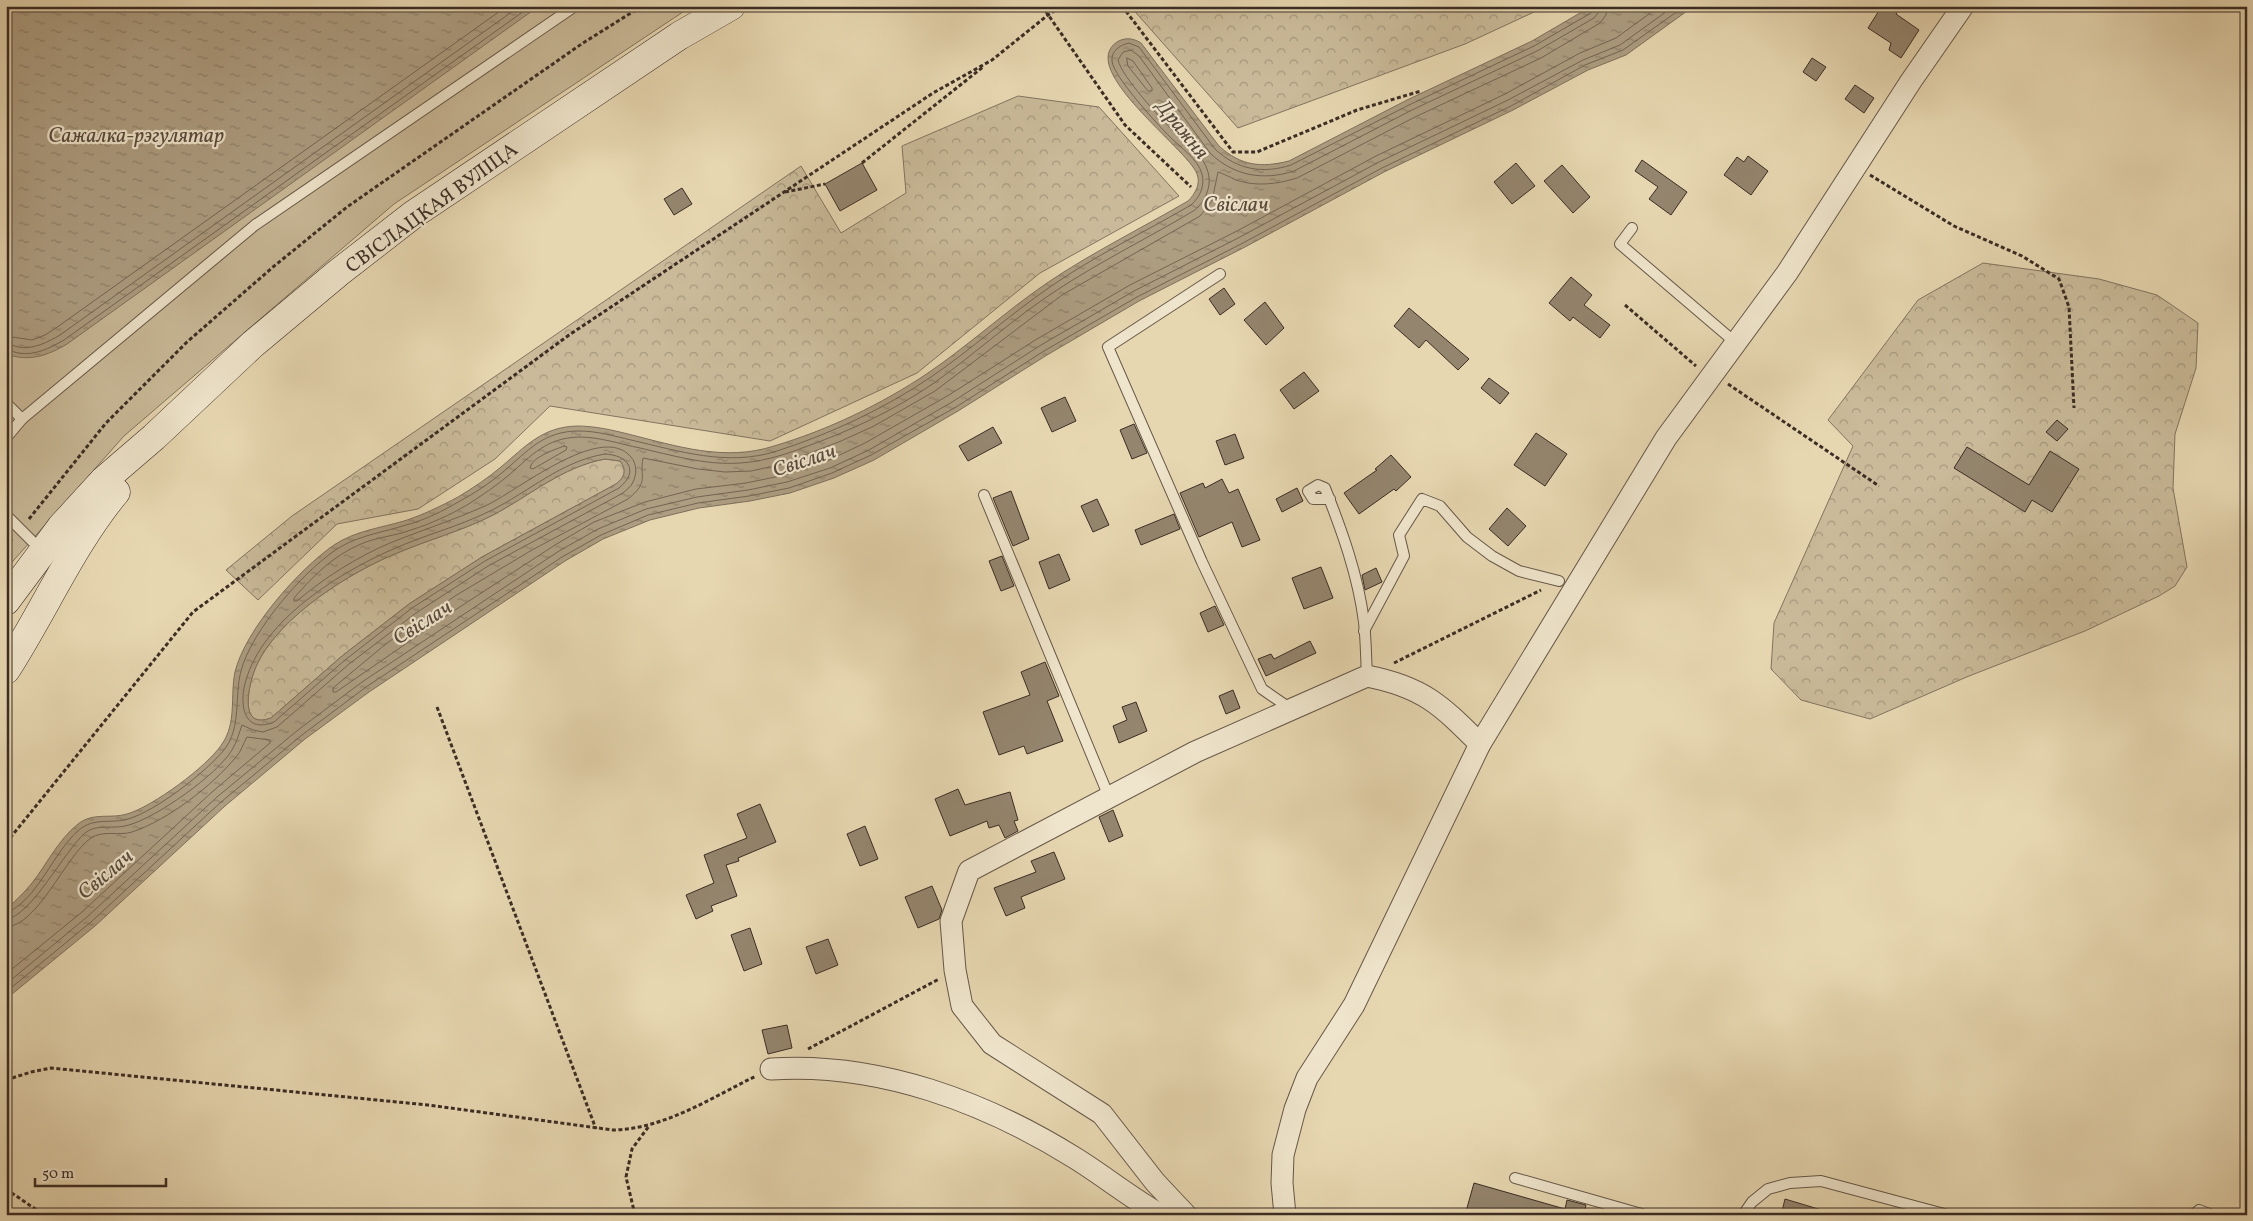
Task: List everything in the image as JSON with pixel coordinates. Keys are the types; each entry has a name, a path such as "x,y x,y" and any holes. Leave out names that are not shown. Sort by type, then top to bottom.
{"main road":[{"name":"СВІСЛАЦКАЯ ВУЛІЦА","path":"6,601 61,527 124,460 154,437 253,344 338,273 414,214 679,36 730,6"},
{"name":"СВІСЛАЦКАЯ ВУЛІЦА","path":"10,657 94,518 132,474 154,437"}],"street":[{"path":"1285,1215 1282,1183 1284,1155 1294,1109 1307,1078 1354,1005 1480,744 1666,438 1787,274 1911,81 1963,6"},
{"path":"1186,1215 1155,1182 1102,1114 992,1044 962,1006 955,970 951,921 969,871 1195,752 1367,676 1393,681 1418,690 1448,712 1480,744"},
{"path":"771,1069 792,1068 854,1072 932,1090 966,1102 1000,1117 1074,1158 1160,1215"}],"lane":[{"path":"6,438 22,419 256,225 575,6"},
{"path":"1632,228 1620,244 1736,343"},
{"path":"1220,274 1108,347 1202,562 1262,689 1292,709"},
{"path":"6,403 22,419"},
{"path":"984,495 1109,798"},
{"path":"1330,499 1352,562 1364,631 1367,676"},
{"path":"1364,631 1404,556 1399,535 1422,499 1440,506 1467,537 1492,556 1519,571 1559,581"},
{"path":"6,515 43,552"},
{"path":"1515,1178 1645,1215"},
{"path":"1743,1215 1752,1202 1768,1188 1790,1183 1821,1182 1948,1215"},
{"path":"2193,1215 2199,1210 2212,1215"}],"path":[{"path":"6,546 21,530 106,423 187,342 273,267 347,207 584,43 642,6"},
{"path":"1042,6 1125,125 1191,187"},
{"path":"862,163 1048,15 1062,6"},
{"path":"1122,6 1233,152 1257,152 1357,110 1421,91"},
{"path":"6,843 193,612 569,335 933,93 992,60"},
{"path":"1857,167 1954,226 2022,256 2059,279 2069,307 2074,408"},
{"path":"782,193 825,184"},
{"path":"1625,305 1711,377 1744,394 1879,486"},
{"path":"1367,676 1559,581"},
{"path":"6,1080 51,1068 428,1105 596,1129 437,707"},
{"path":"635,1215 626,1177 632,1149 649,1125"},
{"path":"6,1189 44,1215"}],"green space":[{"path":"6,6 692,6 394,204 124,436 6,569"},
{"path":"1130,6 1547,6 1465,44 1238,128"},
{"path":"1018,96 1099,107 1179,196 1040,273 917,373 770,441 550,406 495,459 418,509 337,524 258,600 226,570 292,516 801,166 841,233 906,193 902,146"},
{"path":"1983,263 2099,279 2157,295 2198,323 2196,368 2175,434 2173,488 2187,567 2175,586 2159,596 2085,631 1969,676 1870,719 1801,700 1771,669 1774,623 1853,446 1828,420 1918,300"},
{"path":"605,459 620,461 624,467 623,476 616,484 482,557 409,604 342,656 271,718 255,719 251,715 248,701 249,693 252,678 260,658 273,639 290,621 332,588 375,563 493,515 547,482 575,468"}],"water":[{"name":"Сажалка-рэгулятар","path":"6,6 539,6 67,344 45,355 22,358 6,354"},
{"name":"Свіслач","path":"1592,6 1694,6 1626,55 1588,70 1513,110 1384,172 1245,247 1139,301 874,460 834,478 790,493 699,508 650,520 603,539 565,561 369,692 305,739 225,806 95,926 6,999 6,910 29,887 59,845 78,824 90,818 127,814 138,810 179,785 215,753 227,736 230,727 235,672 250,638 261,620 290,585 305,569 334,545 359,533 411,519 445,504 486,479 535,439 565,427 603,428 701,451 737,453 756,451 774,446 834,424 873,406 928,373 1047,283 1099,251 1188,201 1197,189 1197,174 1189,162 1138,109 1122,89 1111,70 1108,54 1117,42 1129,39 1141,43 1219,146 1235,158 1260,165 1289,161 1407,100 1532,41","holes":["605,459 620,461 624,467 624,473 616,484 482,557 409,604 342,656 271,718 255,719 251,715 248,701 249,693 252,678 260,658 273,639 290,621 332,588 375,563 493,515 547,482 575,468"]}],"building":[{"path":"1882,6 1901,6 1896,14 1919,30 1901,58 1889,50 1891,43 1868,28"},
{"path":"1812,58 1826,67 1816,81 1803,72"},
{"path":"1855,85 1874,98 1864,113 1845,99"},
{"path":"1748,156 1768,171 1751,195 1724,175 1737,157 1744,162"},
{"path":"1642,160 1687,192 1671,215 1649,199 1658,187 1635,171"},
{"path":"862,163 877,190 840,211 825,184"},
{"path":"1516,163 1535,186 1512,204 1494,182"},
{"path":"1562,165 1590,197 1573,213 1544,181"},
{"path":"682,188 692,204 674,215 664,199"},
{"path":"1571,277 1592,295 1584,305 1610,325 1600,338 1573,317 1570,321 1549,303"},
{"path":"1224,288 1235,304 1220,315 1209,299"},
{"path":"1265,302 1284,328 1266,345 1244,320"},
{"path":"1409,308 1469,359 1458,370 1426,340 1419,348 1394,326"},
{"path":"1304,372 1319,391 1294,409 1280,390"},
{"path":"1489,378 1509,393 1500,404 1481,388"},
{"path":"1065,397 1076,421 1052,432 1041,408"},
{"path":"2057,420 2068,429 2057,441 2046,432"},
{"path":"1134,424 1147,453 1132,459 1120,430"},
{"path":"993,427 1002,443 968,461 959,446"},
{"path":"1536,433 1567,454 1545,486 1514,465"},
{"path":"1235,434 1244,458 1225,465 1216,441"},
{"path":"1967,447 2029,485 2050,451 2079,469 2052,512 2032,500 2025,512 1954,468"},
{"path":"1391,455 1411,477 1396,491 1394,489 1359,514 1344,493 1377,470 1375,469"},
{"path":"1222,479 1229,493 1238,489 1260,540 1242,547 1232,522 1199,537 1180,493 1203,483 1205,488"},
{"path":"1297,488 1303,501 1282,512 1276,499"},
{"path":"1011,491 1029,539 1013,546 993,498"},
{"path":"1097,499 1109,525 1093,532 1081,506"},
{"path":"1507,508 1526,526 1508,546 1489,529"},
{"path":"1174,514 1180,529 1141,545 1135,530"},
{"path":"1059,554 1070,580 1049,589 1039,562"},
{"path":"1002,556 1014,586 1001,591 989,561"},
{"path":"1321,567 1333,598 1304,609 1292,578"},
{"path":"1376,568 1382,582 1365,590 1362,575"},
{"path":"1215,606 1224,625 1208,632 1200,613"},
{"path":"1310,641 1316,653 1266,676 1258,659 1271,654 1274,659"},
{"path":"1045,662 1059,696 1047,701 1063,741 1027,754 1024,746 999,755 983,712 1030,695 1021,672"},
{"path":"1233,690 1240,708 1226,714 1219,696"},
{"path":"1136,702 1147,731 1119,743 1113,726 1127,720 1122,707"},
{"path":"958,789 965,805 1010,792 1018,820 1014,821 1018,831 1005,838 999,825 989,828 987,821 950,836 935,799"},
{"path":"760,804 776,842 738,858 739,861 726,865 737,896 711,906 713,911 696,919 686,895 714,883 704,855 747,838 737,814"},
{"path":"1113,810 1123,836 1109,842 1099,817"},
{"path":"865,826 878,859 860,866 847,834"},
{"path":"1054,852 1065,879 1021,897 1025,908 1006,916 994,888 1036,872 1031,861"},
{"path":"932,886 942,910 939,919 918,928 905,897"},
{"path":"750,928 762,964 744,971 731,935"},
{"path":"828,939 838,965 816,974 806,947"},
{"path":"787,1025 792,1048 768,1054 762,1030"},
{"path":"1474,1183 1565,1209 1567,1200 1586,1205 1584,1215 1465,1215"},
{"path":"1785,1199 1825,1211 1825,1215 1781,1215"}],"water label":[{"name":"Дражня","path":"1183,129"}]}
